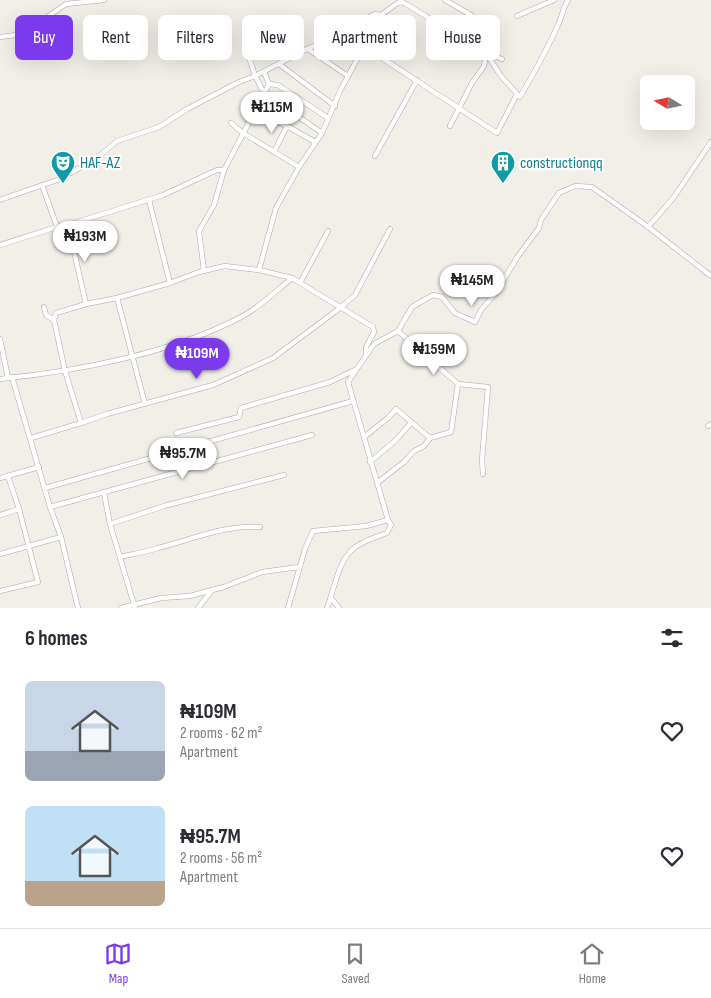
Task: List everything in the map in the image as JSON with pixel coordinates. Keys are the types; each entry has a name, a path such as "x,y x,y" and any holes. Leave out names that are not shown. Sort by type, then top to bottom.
{"street":[{"path":"0,37 16,35 23,29 40,22 66,4 104,0"},
{"path":"374,15 381,15 402,0"},
{"path":"445,0 471,15"},
{"path":"517,16 554,0"},
{"path":"491,60 501,76 520,97 541,61 560,22 564,6 568,0"},
{"path":"395,4 402,2 426,17"},
{"path":"0,200 56,180 93,161 117,140 159,127 187,109 314,46"},
{"path":"307,49 310,49 348,76"},
{"path":"250,60 255,76 264,93 322,133"},
{"path":"259,270 276,208 298,167 322,133 357,60"},
{"path":"385,60 497,133 517,94"},
{"path":"450,126 484,66 485,60"},
{"path":"279,64 335,106"},
{"path":"264,72 269,84"},
{"path":"375,156 417,80"},
{"path":"204,271 199,231 214,204 224,170 269,84"},
{"path":"269,84 278,85 328,118"},
{"path":"255,113 287,126 315,142"},
{"path":"231,123 243,133 298,167"},
{"path":"274,152 287,126"},
{"path":"648,227 674,197 711,142"},
{"path":"0,245 149,200 218,170 224,170"},
{"path":"42,185 57,227"},
{"path":"328,608 341,568 349,553 367,540 387,533 391,526 370,462 348,382 378,340 398,331 412,308 433,295 442,297 451,312 476,322 481,310 495,294 518,256 539,228 541,220 559,193 575,186 592,187 648,227 711,276"},
{"path":"149,200 170,283"},
{"path":"68,226 86,304"},
{"path":"30,438 213,385 273,358 340,308 355,294 390,229"},
{"path":"300,283 328,231"},
{"path":"80,424 65,371 54,320 56,313 170,283 204,271 225,266 259,270 292,278 374,329 366,347 366,355"},
{"path":"0,379 65,371 180,343 245,315 292,278"},
{"path":"117,298 145,404"},
{"path":"44,307 46,315 54,320"},
{"path":"398,331 458,384 488,388 483,447 483,474"},
{"path":"0,339 10,378 61,537 78,608"},
{"path":"176,433 239,416 240,408 330,382 356,370"},
{"path":"377,483 404,462 414,451 424,446 430,438 451,432 458,384"},
{"path":"45,488 353,401"},
{"path":"364,437 388,418 396,409 430,438"},
{"path":"370,462 411,423"},
{"path":"50,507 104,494 197,466 312,435"},
{"path":"0,478 39,467"},
{"path":"110,524 164,506 284,475"},
{"path":"0,591 38,582 19,509 8,476"},
{"path":"104,494 110,524 135,606"},
{"path":"0,515 19,509"},
{"path":"288,608 299,567 314,531 366,526 388,520"},
{"path":"120,557 242,526 260,527"},
{"path":"0,554 61,537"},
{"path":"121,608 161,598 190,596 224,587 262,572 299,567"},
{"path":"198,608 212,590"},
{"path":"331,598 340,608"}],"place":[{"name":"HAF-AZ","path":"63,184"},
{"name":"constructionqq","path":"503,184"}]}
